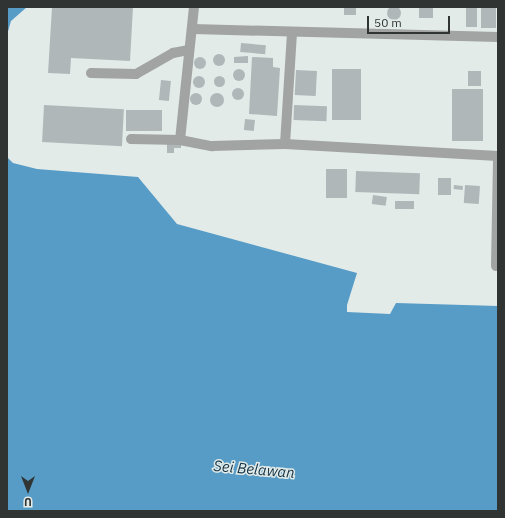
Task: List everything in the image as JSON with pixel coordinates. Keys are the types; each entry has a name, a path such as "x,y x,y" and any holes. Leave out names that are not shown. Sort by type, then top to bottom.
{"lane":[{"path":"180,140 188,50 193,29 194,7"},
{"path":"193,29 498,37"},
{"path":"285,144 292,32"},
{"path":"91,73 136,74 173,52 188,50"},
{"path":"130,139 180,140 212,146 285,144 498,158 496,266"}],"water":[{"path":"7,7 27,7 11,21 7,35"},
{"name":"Sei Belawan","path":"7,157 13,163 37,169 138,177 177,224 357,273 347,305 347,312 390,314 396,303 498,306 498,511 7,511"}],"building":[{"path":"394,6 399,8 401,13 399,18 394,20 389,18 387,13 389,8"},
{"path":"52,7 133,7 130,61 71,58 70,74 48,73"},
{"path":"344,7 356,7 356,15 344,15"},
{"path":"419,7 433,7 433,18 419,18"},
{"path":"466,7 477,7 477,27 466,27"},
{"path":"481,7 496,7 496,28 481,28"},
{"path":"241,43 266,45 265,54 240,52"},
{"path":"219,54 223,56 225,60 223,64 219,66 215,64 213,60 215,56"},
{"path":"248,56 248,63 234,63 234,57"},
{"path":"200,57 204,59 206,63 204,67 200,69 196,67 194,63 196,59"},
{"path":"252,57 273,58 273,67 280,68 277,116 249,114"},
{"path":"237,69 241,69 245,75 241,81 237,81 233,77 233,73"},
{"path":"332,69 361,69 361,120 332,120"},
{"path":"296,70 317,71 316,96 295,95"},
{"path":"468,71 481,71 481,86 468,86"},
{"path":"219,75 223,77 225,81 223,85 219,87 215,85 213,81 215,77"},
{"path":"197,76 201,76 205,82 201,88 197,88 193,84 193,80"},
{"path":"161,80 171,81 169,101 159,100"},
{"path":"238,88 242,90 244,94 242,98 238,100 234,98 232,94 234,90"},
{"path":"452,89 483,89 483,141 452,141"},
{"path":"194,93 198,93 202,99 198,105 194,105 190,101 190,97"},
{"path":"217,93 222,95 224,100 222,105 217,107 212,105 210,100 212,95"},
{"path":"44,105 124,109 122,146 42,142"},
{"path":"294,105 327,106 326,121 293,120"},
{"path":"126,110 162,110 162,131 126,131"},
{"path":"245,119 255,120 254,131 244,130"},
{"path":"167,144 181,144 181,148 174,148 174,153 167,153"},
{"path":"326,169 347,169 347,198 326,198"},
{"path":"356,171 420,173 419,194 355,192"},
{"path":"438,178 451,178 451,195 438,195"},
{"path":"454,185 463,186 463,190 454,189"},
{"path":"465,185 480,186 479,204 464,203"},
{"path":"373,195 387,197 386,206 372,204"},
{"path":"395,201 414,201 414,209 395,209"}]}
